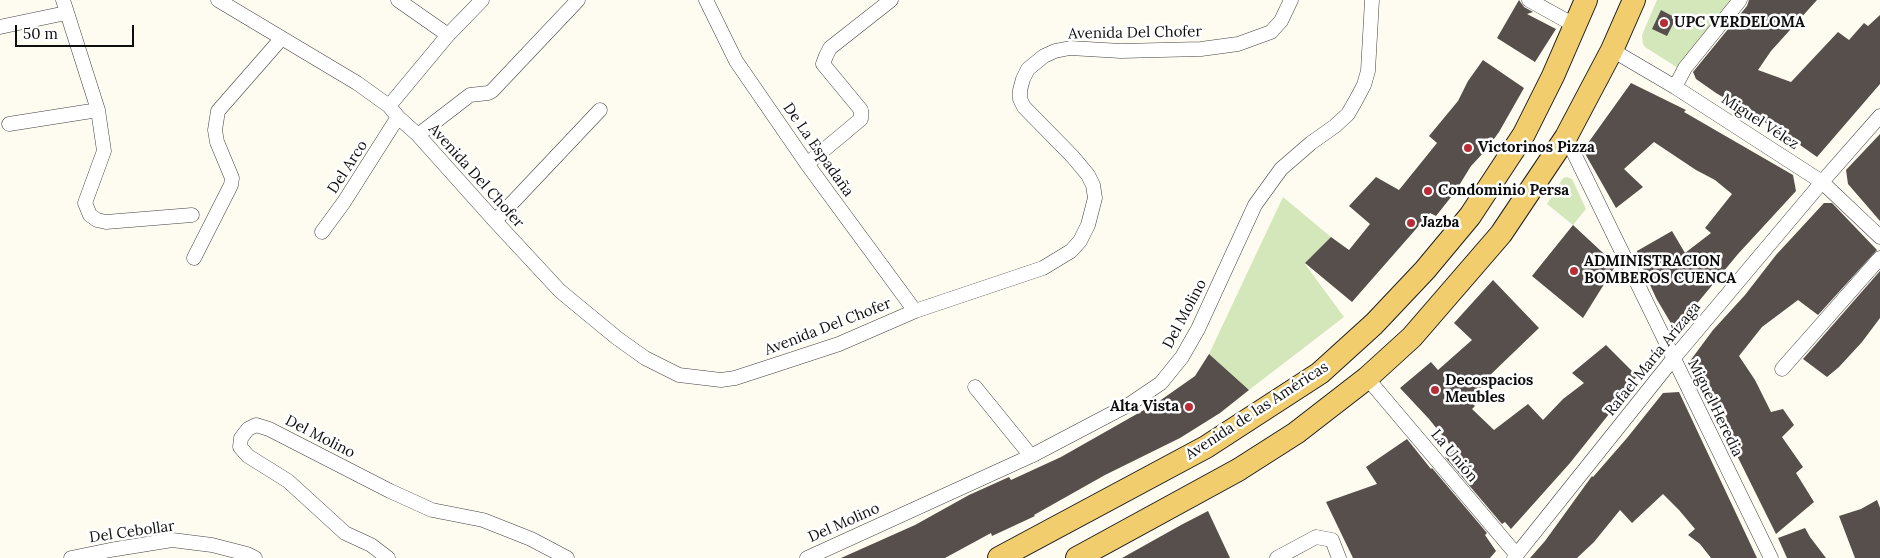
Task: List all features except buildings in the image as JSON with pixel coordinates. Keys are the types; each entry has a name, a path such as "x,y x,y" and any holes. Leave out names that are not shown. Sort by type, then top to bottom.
{"main road":[{"name":"Avenida de las Américas","path":"999,558 1206,447 1320,373 1374,324 1425,270 1470,216 1524,134 1553,76 1586,0"},
{"path":"1077,558 1238,470 1296,433 1367,378 1412,337 1501,234 1566,136 1612,50 1634,0"}],"street":[{"name":"Avenida Del Chofer","path":"218,0 357,83 394,112 418,135 560,291 597,323 646,358 679,375 721,380 735,378 839,344 915,311 1043,268 1071,252 1080,241 1088,225 1095,198 1093,185 1088,175 1024,107 1020,100 1020,90 1028,69 1044,56 1055,51 1070,48 1121,51 1201,49 1238,44 1271,32 1281,21 1291,0"},
{"path":"398,0 448,35"},
{"name":"Del Arco","path":"322,232 344,202 394,112 448,35 482,0"},
{"path":"418,135 470,95 488,93 492,90 578,0"},
{"name":"De La Espadaña","path":"706,0 736,61 807,164 915,311"},
{"path":"807,164 861,119 861,110 823,64 830,48 891,0"},
{"name":"Del Molino","path":"807,558 1031,456 1130,404 1161,383 1182,357 1198,329 1255,205 1281,170 1348,114 1364,85 1368,71 1372,0"},
{"path":"1529,0 1576,26"},
{"path":"1675,87 1685,68 1740,0"},
{"path":"0,27 64,7 98,110 104,151 84,203 90,215 102,222 192,215"},
{"path":"194,258 231,186 232,178 217,142 215,130 218,111 281,39"},
{"name":"Miguel Vélez","path":"1612,50 1675,87 1822,182 1880,237"},
{"path":"9,124 98,110"},
{"path":"495,221 600,110"},
{"name":"Rafael María Arízaga","path":"1515,556 1673,359 1880,116"},
{"name":"Miguel Heredia","path":"1566,136 1771,558"},
{"path":"1782,369 1880,258"},
{"name":"La Unión","path":"1367,378 1515,556"},
{"path":"975,387 1031,456"},
{"name":"Del Molino","path":"388,558 371,545 345,533 288,481 248,456 240,447 244,434 256,425 269,429 390,491 432,510 483,520 531,539 567,558"},
{"path":"1277,558 1316,537 1332,540 1339,558"},
{"name":"Del Cebollar","path":"71,558 172,540 212,545 255,558"}],"green space":[{"path":"1657,0 1730,0 1678,68 1643,44 1642,35"},
{"path":"1563,178 1572,179 1586,209 1573,225 1547,204"},
{"path":"1283,197 1331,237 1305,264 1344,317 1249,390 1209,354"}],"place":[{"name":"UPC VERDELOMA","path":"1664,23"},
{"name":"Victorinos Pizza","path":"1468,148"},
{"name":"Condominio Persa","path":"1428,191"},
{"name":"Jazba","path":"1411,223"},
{"name":"ADMINISTRACION BOMBEROS CUENCA","path":"1574,271"},
{"name":"Decospacios Meubles","path":"1435,390"},
{"name":"Alta Vista","path":"1189,407"}]}
